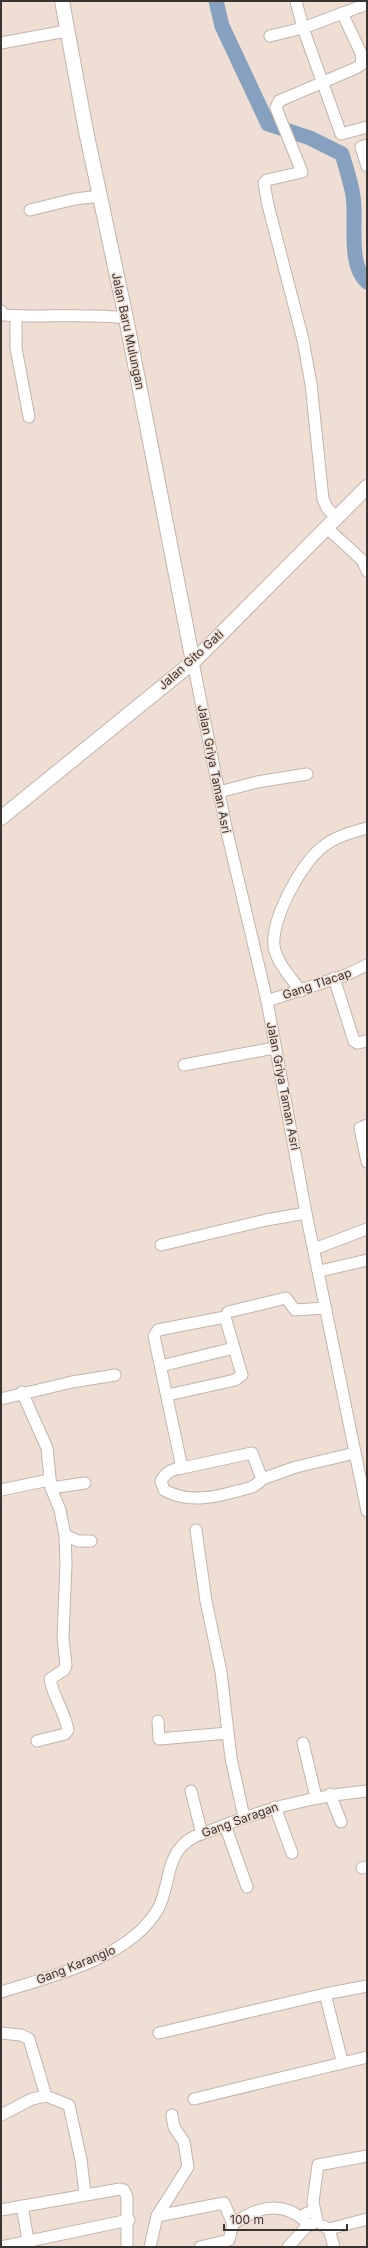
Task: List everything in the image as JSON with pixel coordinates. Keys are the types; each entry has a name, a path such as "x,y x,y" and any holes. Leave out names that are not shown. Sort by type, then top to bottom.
{"main road":[{"name":"Jalan Baru Mulungan","path":"62,1 66,32 126,318 192,662"},
{"name":"Jalan Gito Gati","path":"1,818 192,662 367,487"}],"street":[{"path":"296,1 303,28 321,82 341,134 367,127"},
{"path":"270,36 303,28 367,4"},
{"path":"342,13 361,53 365,68 356,68 279,100 276,108 302,172 267,180 265,186 303,340 311,384 323,499 332,523 362,560 367,571"},
{"path":"1,43 66,32"},
{"path":"367,145 361,147 367,166"},
{"path":"30,210 75,199 101,196"},
{"path":"1,311 4,315 16,316 56,315 126,318"},
{"path":"16,316 16,348 29,416"},
{"name":"Jalan Griya Taman Asri","path":"192,662 219,792 267,1001 274,1048 306,1213 320,1272 367,1511"},
{"path":"219,792 257,782 307,774"},
{"path":"301,991 280,960 274,947 275,934 285,902 297,877 312,856 323,846 334,839 367,828"},
{"name":"Gang Tlacap","path":"267,1001 346,975 367,965"},
{"path":"334,978 354,1042 357,1043 367,1041"},
{"path":"184,1065 274,1048"},
{"path":"367,1125 360,1128 367,1162"},
{"path":"161,1245 266,1220 306,1213"},
{"path":"314,1249 367,1229"},
{"path":"320,1272 367,1260"},
{"path":"228,1312 286,1298 295,1310 326,1308"},
{"path":"168,1395 238,1379 242,1375 225,1317 158,1330 155,1332 154,1339 168,1395 182,1468"},
{"path":"161,1366 234,1348"},
{"path":"1,1399 22,1392 115,1375"},
{"path":"22,1392 47,1448 50,1464 50,1484 60,1510 65,1535 66,1564 63,1637 66,1666 64,1670 50,1679 51,1687 67,1721 68,1730 65,1734 37,1741"},
{"path":"262,1479 252,1453 165,1473 161,1481 164,1490 172,1494 189,1498 215,1498 249,1488 258,1484 262,1479 296,1467 355,1453"},
{"path":"1,1490 50,1484 85,1483"},
{"path":"196,1530 206,1601 221,1672 230,1758 244,1817"},
{"path":"65,1535 78,1541 91,1541"},
{"path":"158,1722 159,1739 228,1733"},
{"path":"303,1743 316,1797"},
{"path":"191,1791 202,1834"},
{"name":"Gang Saragan","path":"159,1908 175,1855 183,1845 192,1838 244,1817 275,1807 330,1794 367,1791"},
{"path":"330,1794 341,1822"},
{"path":"275,1807 292,1853"},
{"path":"225,1825 247,1887"},
{"name":"Gang Karanglo","path":"1,1992 46,1978 119,1948 146,1927 159,1908"},
{"path":"159,2033 325,1994 367,1986"},
{"path":"325,1994 342,2061"},
{"path":"1,2032 21,2035 29,2039 46,2096"},
{"path":"194,2099 342,2061 367,2057"},
{"path":"1,2115 32,2099 46,2096 69,2105 81,2160 85,2194"},
{"path":"150,2247 157,2216 188,2168 184,2142 174,2127 172,2115"},
{"path":"288,2247 311,2219 318,2165 367,2156"},
{"path":"1,2210 85,2194 120,2189 124,2190 127,2197 129,2220 127,2247"},
{"path":"157,2216 224,2204 233,2224 229,2240 200,2247"},
{"path":"22,2206 29,2244"},
{"path":"233,2224 254,2211 262,2208 280,2207 311,2219 329,2229 367,2219"},
{"path":"1,2247 29,2244 129,2220"},
{"path":"329,2229 334,2247"}],"waterway":[{"path":"216,1 222,26 268,124 310,138 342,154 353,196 354,241 357,264 361,274 367,282"}]}
